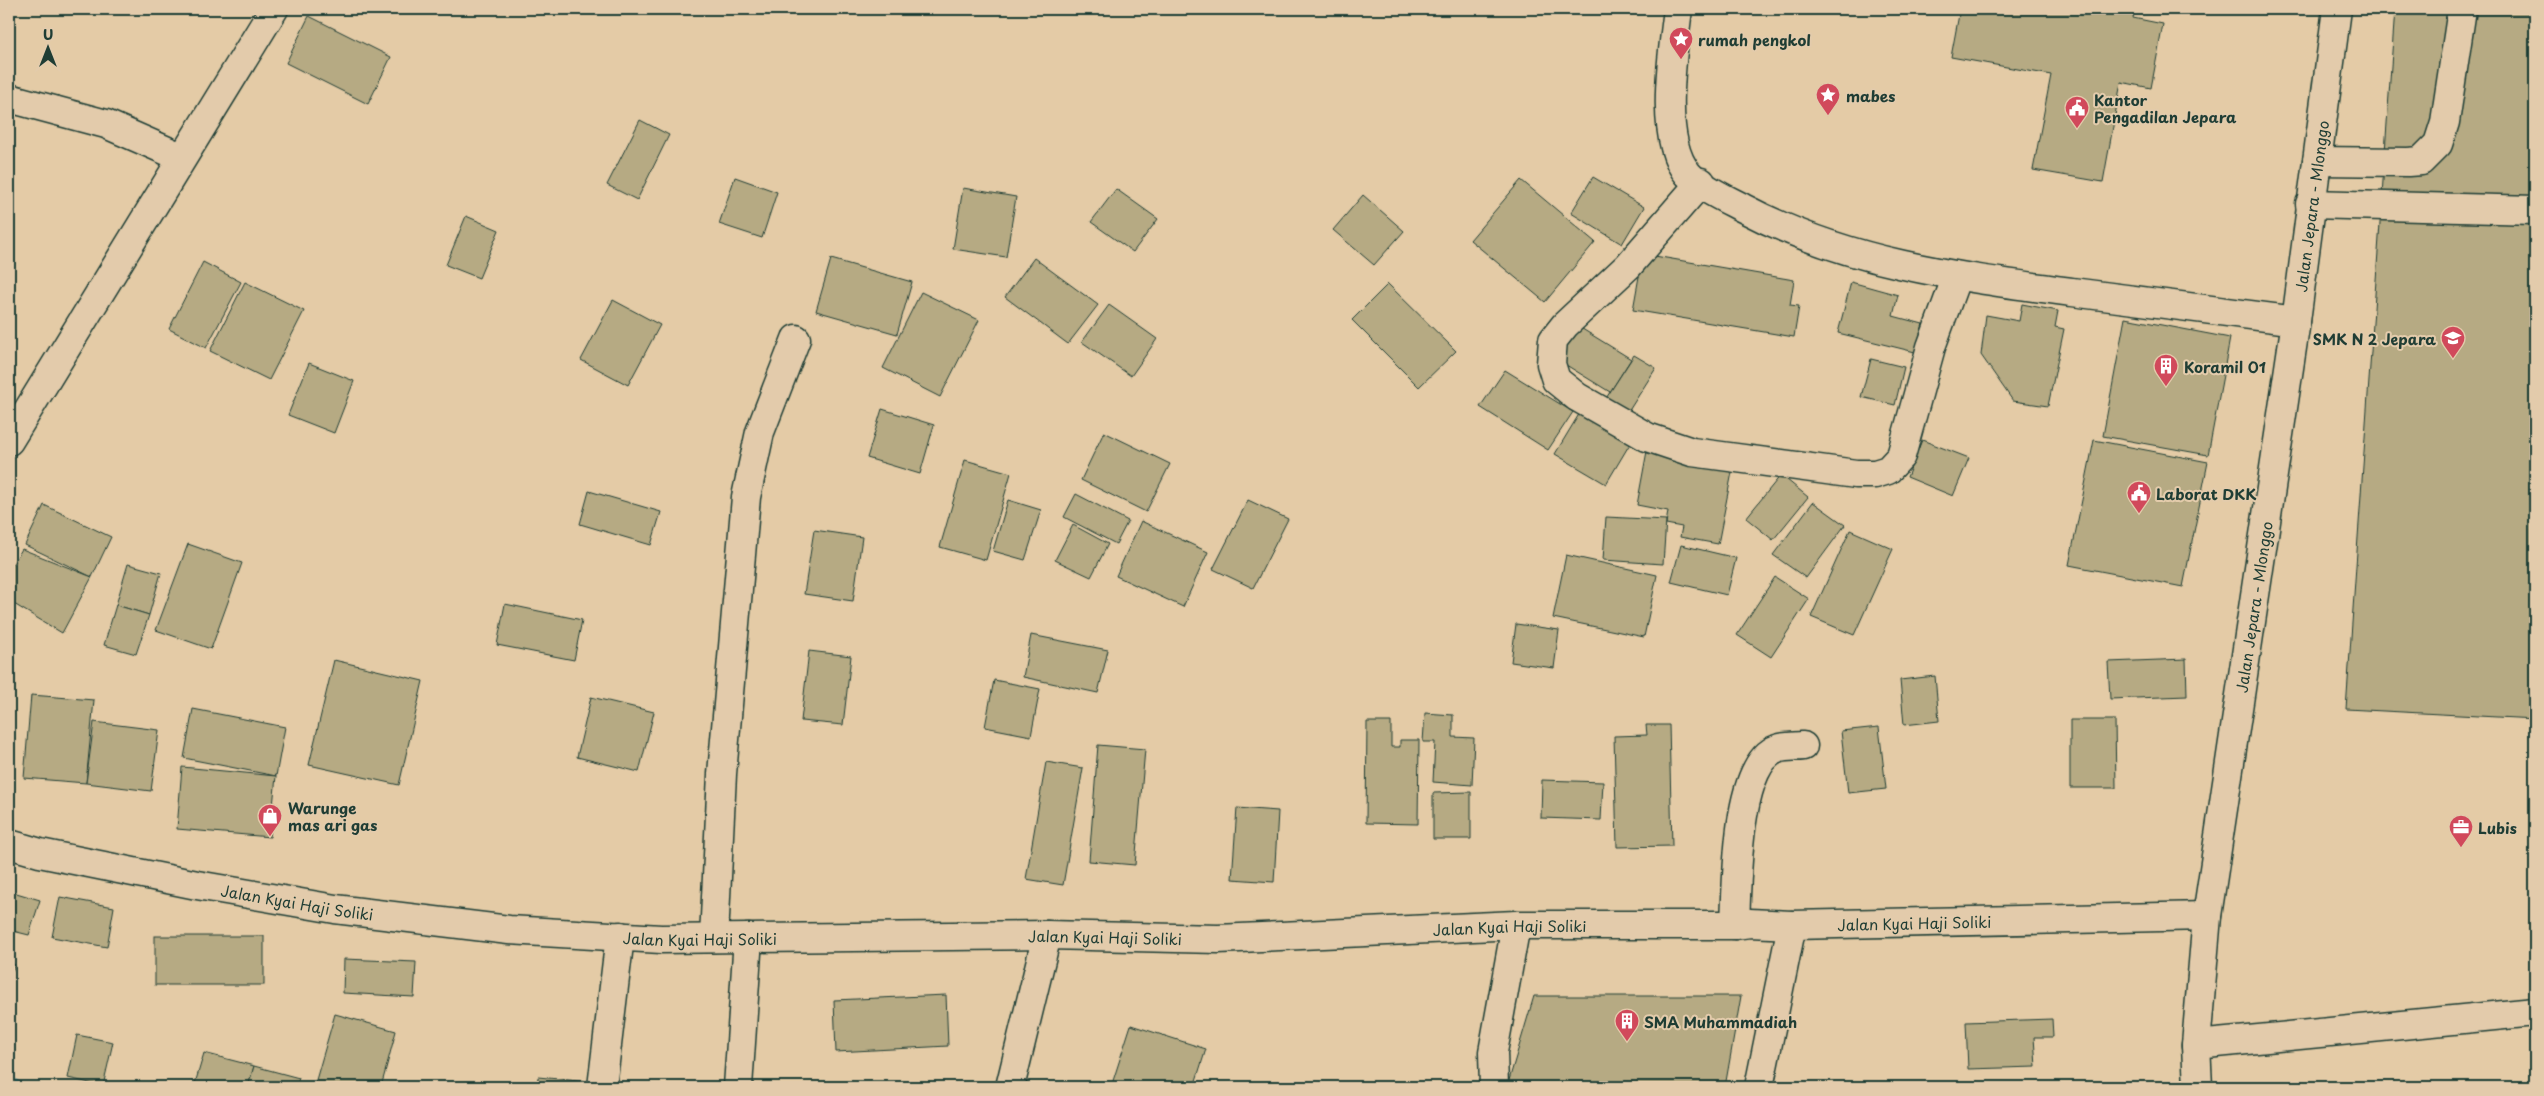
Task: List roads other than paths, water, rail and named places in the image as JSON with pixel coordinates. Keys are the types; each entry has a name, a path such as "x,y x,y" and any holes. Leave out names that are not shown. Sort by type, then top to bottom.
{"street":[{"path":"9,441 181,157 274,9"},
{"path":"1678,9 1670,79 1672,132 1680,160 1688,175 1720,196 1780,228 1858,255 1957,276 2296,321"},
{"name":"Jalan Jepara - Mlonggo","path":"2198,1087 2196,1045 2207,916 2296,321 2336,9"},
{"path":"2317,161 2408,162 2420,161 2428,155 2438,144 2445,122 2462,9"},
{"path":"9,98 106,124 181,157"},
{"path":"1701,182 1628,266 1565,325 1554,340 1551,364 1556,380 1577,398 1647,437 1692,452 1856,474 1875,474 1888,470 1901,456 1931,348 1957,276"},
{"path":"2310,204 2535,210"},
{"path":"714,938 722,774 746,497 760,432 796,339"},
{"path":"1735,925 1741,822 1749,785 1761,762 1776,749 1803,746"},
{"name":"Jalan Kyai Haji Soliki","path":"9,844 40,853 197,885 335,909 508,930 661,939 1047,935 1218,939 1516,925 1735,925 1750,923 1792,925 2207,916"},
{"path":"1494,1087 1493,1052 1516,925"},
{"path":"1759,1087 1792,925"},
{"path":"1010,1087 1047,935"},
{"path":"602,1087 620,936"},
{"path":"738,1087 748,938"},
{"path":"2196,1045 2535,1012"}],"water":[{"path":"9,1076 29,1087 9,1087"}],"place":[{"name":"rumah pengkol","path":"1681,60"},
{"name":"mabes","path":"1828,116"},
{"name":"Kantor Pengadilan Jepara","path":"2077,129"},
{"name":"SMK N 2 Jepara","path":"2453,359"},
{"name":"Koramil 01","path":"2166,387"},
{"name":"Laborat DKK","path":"2139,514"},
{"name":"Warunge mas ari gas","path":"270,837"},
{"name":"Lubis","path":"2461,848"},
{"name":"SMA Muhammadiah","path":"1627,1042"}]}
